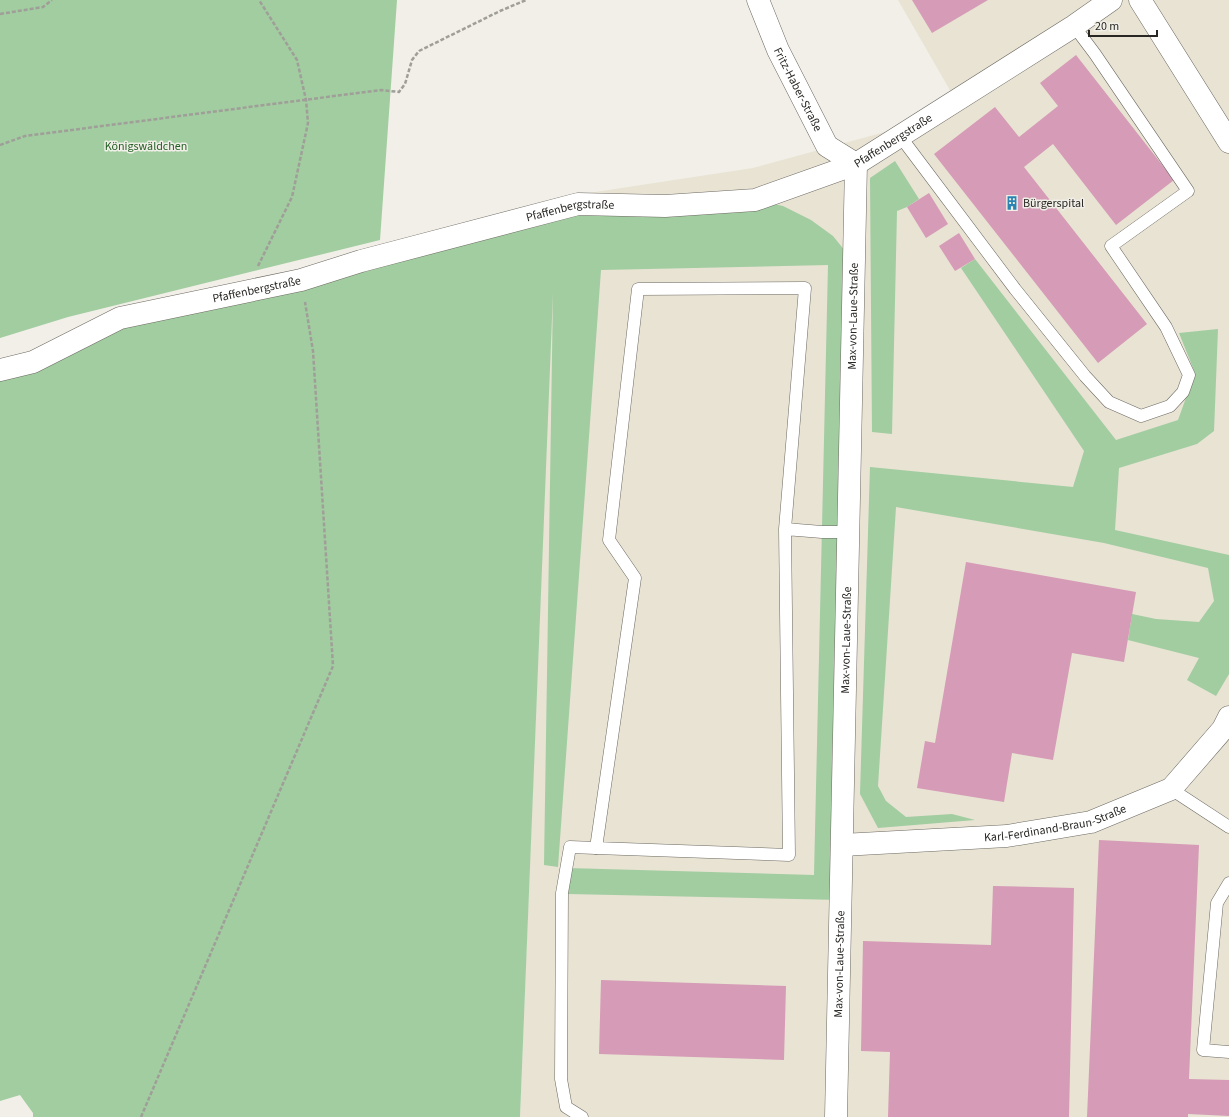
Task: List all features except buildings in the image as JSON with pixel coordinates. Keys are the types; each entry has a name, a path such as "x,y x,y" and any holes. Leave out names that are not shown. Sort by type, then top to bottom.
{"street":[{"name":"Fritz-Haber-Straße","path":"758,0 778,50 827,146 856,164"},
{"name":"Pfaffenbergstraße","path":"0,370 32,362 120,318 301,280 361,261 578,204 665,206 755,200 856,164 1074,26 1111,0"},
{"path":"1140,0 1229,142"},
{"name":"Max-von-Laue-Straße","path":"836,1117 856,164"},
{"name":"Karl-Ferdinand-Braun-Straße","path":"842,845 1007,836 1091,822 1171,789 1223,729 1229,717"}],"lane":[{"path":"900,136 1015,289 1084,376 1109,402 1141,416 1170,406 1183,392 1190,375 1166,327 1111,246 1188,191 1074,26"},
{"path":"582,1117 566,1107 561,1079 562,893 570,847 596,848 789,855 785,529 805,288 638,289 609,540 635,578 596,848"},
{"path":"785,529 822,532 849,532"},
{"path":"1171,789 1229,827"},
{"path":"1229,883 1217,903 1203,1050 1229,1052"}],"path":[{"path":"0,14 44,7 52,0"},
{"path":"246,292 292,197 308,123 306,100 297,60 259,0"},
{"path":"0,145 25,136 381,90 399,92 405,84 412,60 419,51 500,11 526,0"},
{"path":"141,1117 333,666 313,351 301,280"}],"shaded area":[{"path":"898,0 1229,0 1229,1117 520,1117 556,198 753,168 962,111"}],"green space":[{"name":"Königswäldchen","path":"0,0 397,0 380,240 68,317 0,338"},
{"path":"895,161 919,199 907,207 897,211 892,434 872,432 870,178"},
{"path":"755,200 783,206 811,220 833,236 854,262 841,900 568,894 567,868 814,875 828,265 601,270 558,867 544,865 553,293 520,1117 33,1117 33,1113 20,1095 0,1101 0,370 120,318 578,204"},
{"path":"975,259 1116,440 1178,420 1195,373 1179,333 1218,329 1214,431 1197,444 1119,468 1115,530 1229,555 1229,674 1216,696 1187,680 1199,658 1128,640 1132,614 1156,619 1199,622 1214,601 1208,568 1104,543 896,507 878,786 886,801 906,817 952,814 975,820 878,828 860,794 870,467 1073,487 1084,451 961,268"}],"place":[{"name":"Bürgerspital","path":"1012,203"}]}
